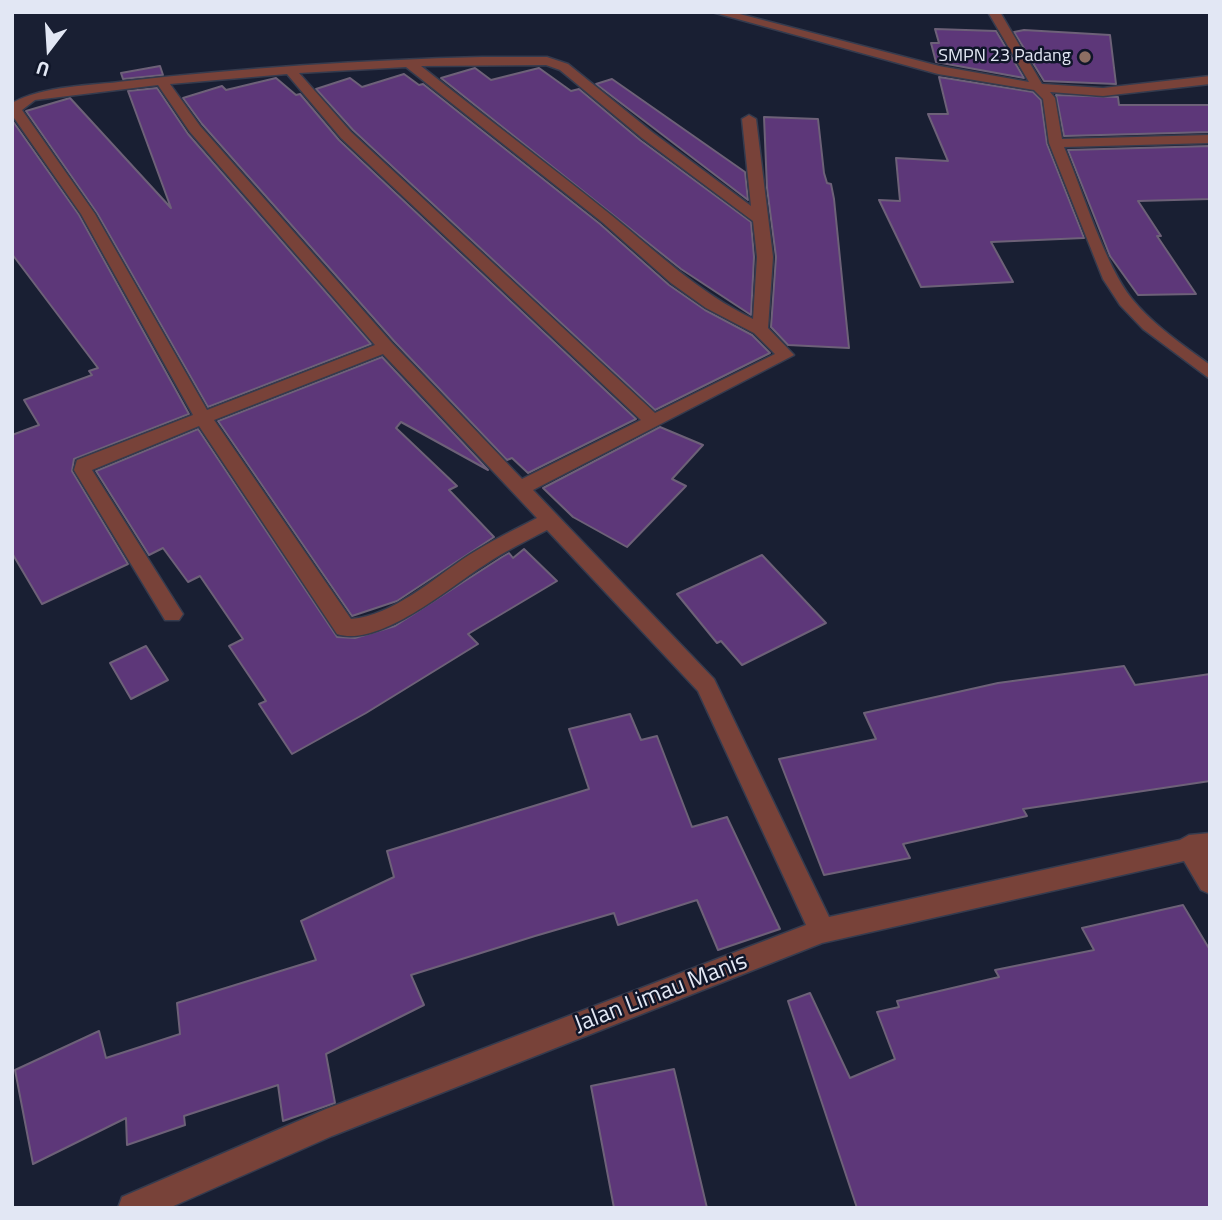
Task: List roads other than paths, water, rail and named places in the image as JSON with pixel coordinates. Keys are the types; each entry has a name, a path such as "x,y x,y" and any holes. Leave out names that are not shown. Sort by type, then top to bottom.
{"street":[{"path":"718,12 939,70 1038,87 1103,92 1210,80"},
{"path":"994,12 1038,87 1049,98 1056,144 1111,279 1126,302 1149,326 1210,374"},
{"path":"550,520 491,550 424,595 367,627 345,628 203,418 88,214 15,110 21,102 32,97 161,79 409,63 547,61 564,67 647,135 760,219"},
{"path":"409,63 607,219 677,280 712,305 760,329 784,351 785,358 521,488"},
{"path":"291,71 346,135 653,421"},
{"path":"161,79 195,129 386,347 706,685 822,931"},
{"path":"749,119 765,257 760,329"},
{"path":"1056,144 1210,139"},
{"path":"172,614 83,470 84,464 386,347"},
{"path":"1199,845 1210,882"},
{"name":"Jalan Limau Manis","path":"133,1208 339,1119 822,931 1199,845"}],"place":[{"name":"SMPN 23 Padang","path":"1085,57"}]}
